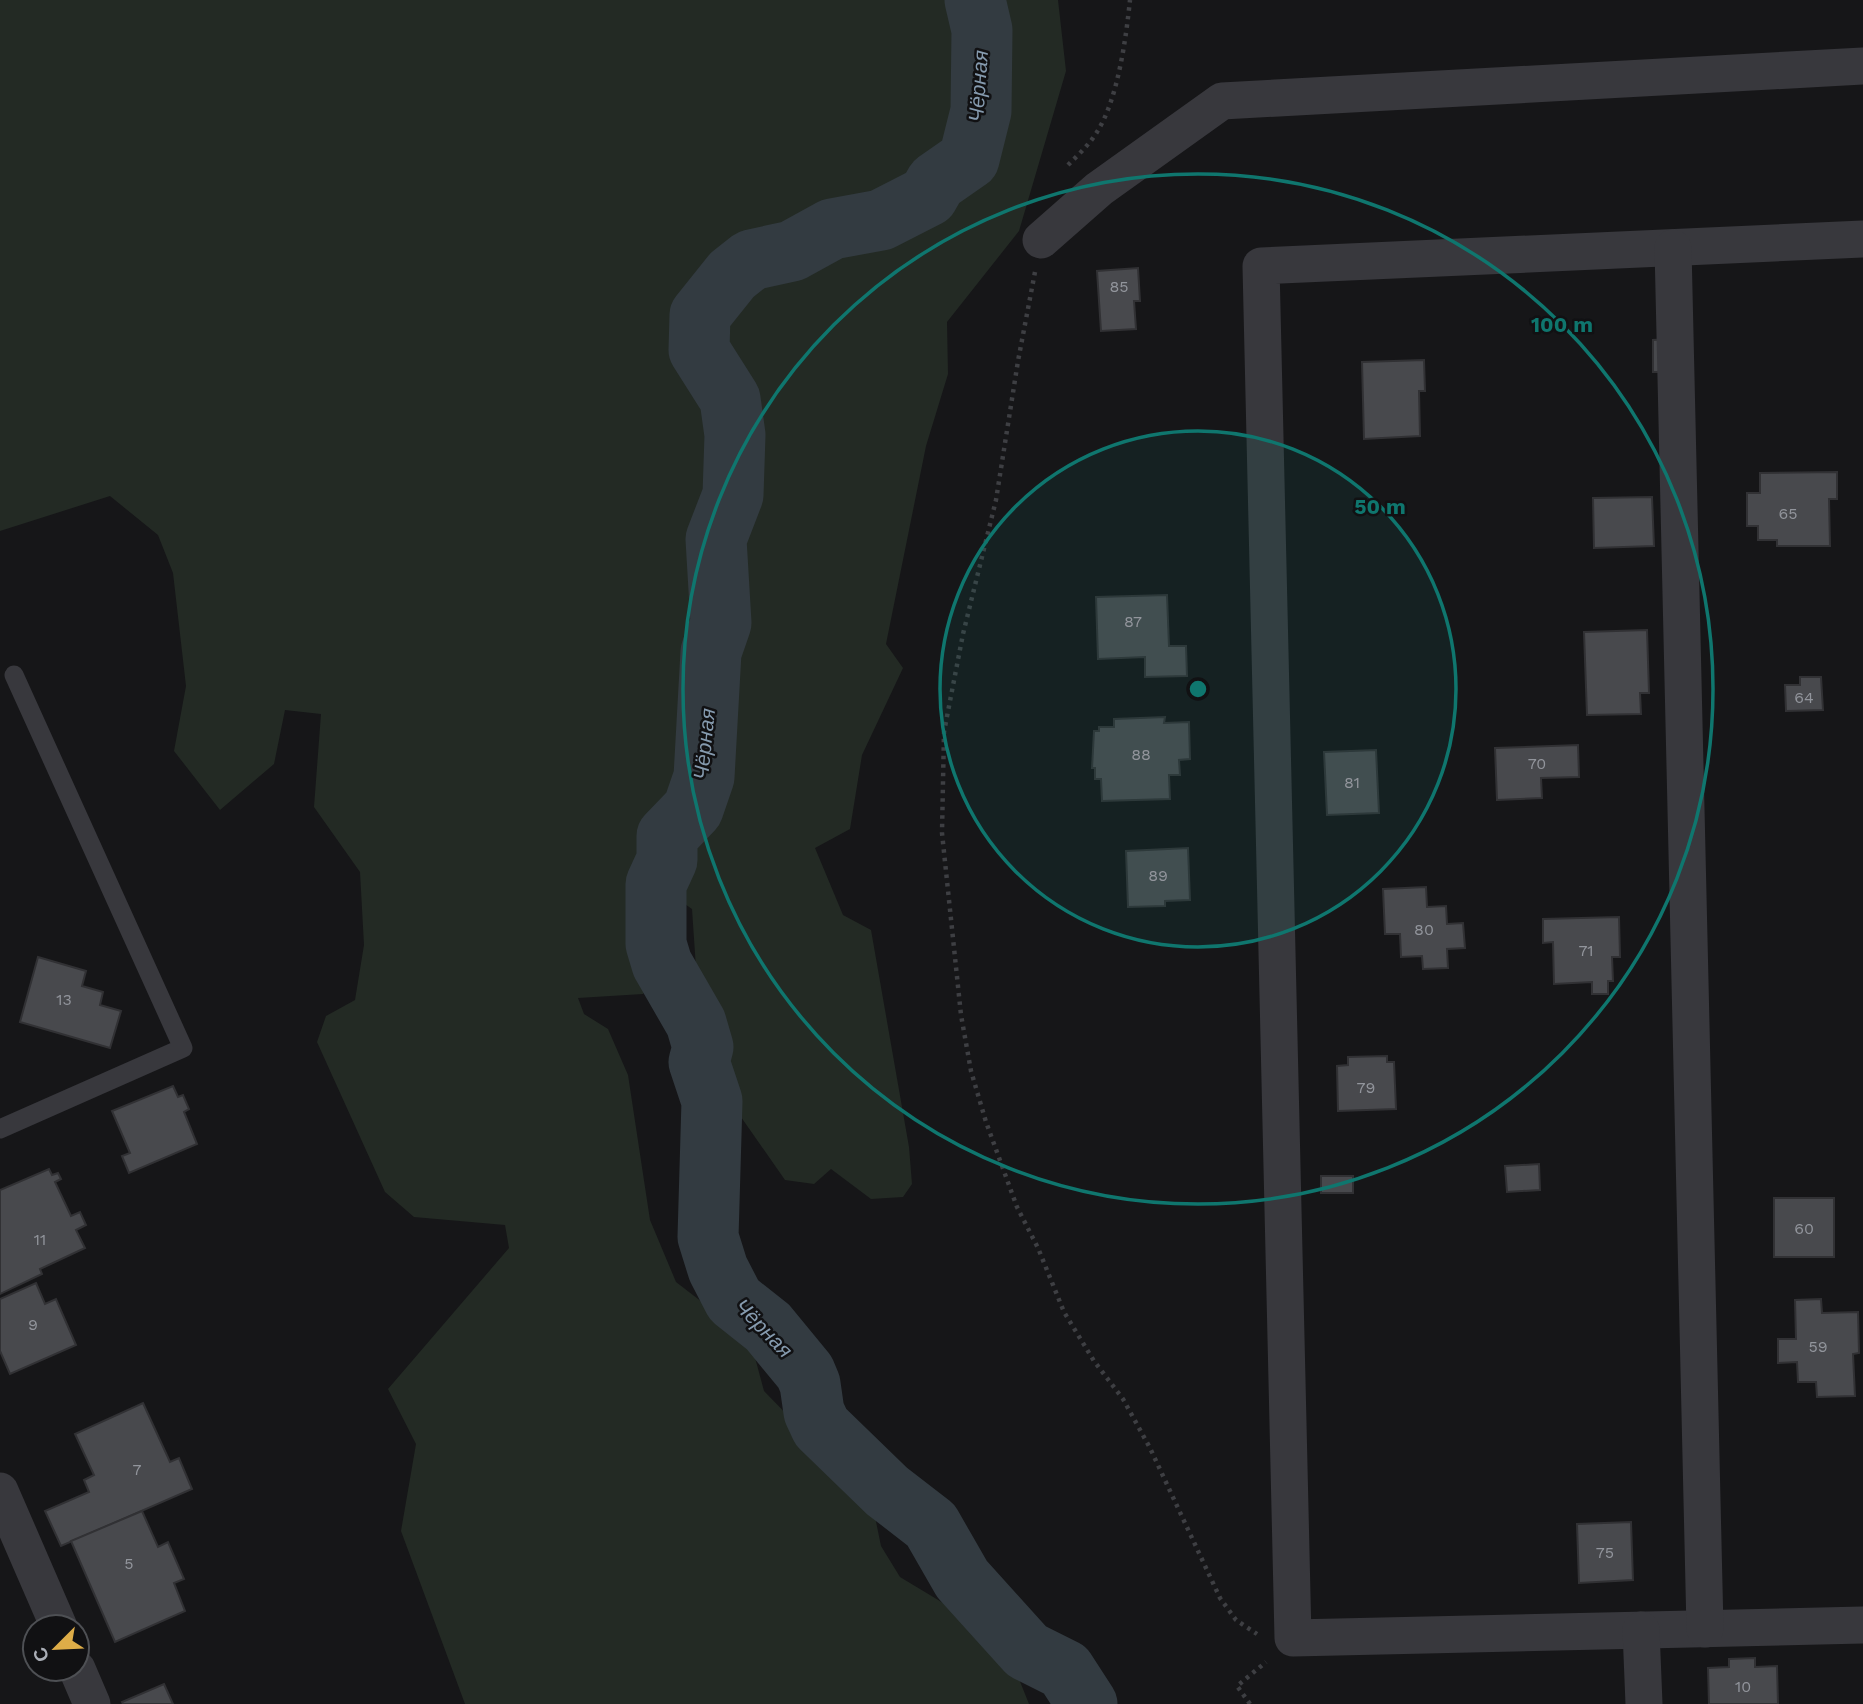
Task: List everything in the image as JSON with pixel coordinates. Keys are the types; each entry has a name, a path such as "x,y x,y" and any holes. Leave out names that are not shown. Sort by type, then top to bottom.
{"street":[{"path":"1041,240 1099,188 1222,101 1863,66"},
{"path":"1863,239 1261,267 1293,1638 1863,1625"},
{"path":"1673,248 1705,1629"},
{"path":"0,1492 53,1613"},
{"path":"1641,1630 1644,1704"},
{"path":"83,1683 92,1704"}],"lane":[{"path":"0,1129 184,1048 14,675"}],"path":[{"path":"1062,170 1098,131 1111,98 1125,43 1130,0"},
{"path":"1041,240 1018,360 996,500 963,634 944,732 942,833 961,1015 971,1071 1017,1207 1038,1248 1064,1312 1094,1361 1123,1399 1150,1448 1220,1598 1236,1620 1255,1633 1272,1640 1293,1638"},
{"path":"1250,1704 1237,1686 1293,1638"}],"shaded area":[{"path":"0,0 1058,0 1066,71 1019,231 947,322 948,374 926,446 886,644 903,668 862,755 850,829 815,848 843,915 871,930 909,1147 912,1184 903,1197 871,1199 831,1169 814,1184 785,1180 734,1107 715,1060 713,1015 696,968 692,909 656,884 632,889 634,937 650,981 643,994 578,998 584,1014 608,1029 628,1075 650,1220 676,1282 750,1339 764,1391 872,1502 881,1546 900,1577 978,1624 1019,1679 1029,1704 465,1704 401,1531 416,1444 388,1389 509,1248 505,1225 414,1217 385,1192 317,1042 326,1016 355,1000 364,945 360,872 314,807 321,714 285,710 274,764 220,810 174,751 186,686 173,573 158,535 110,496 0,531"}],"building":[{"path":"1138,268 1140,301 1134,301 1136,329 1101,331 1097,271"},
{"path":"1670,339 1671,372 1653,372 1653,340"},
{"path":"1424,360 1425,391 1419,391 1420,436 1364,439 1362,362"},
{"path":"1837,472 1837,499 1829,499 1830,546 1777,546 1777,540 1758,540 1758,526 1747,526 1747,493 1760,493 1760,473"},
{"path":"1652,497 1654,546 1594,548 1593,498"},
{"path":"1167,595 1169,646 1186,646 1187,676 1145,677 1145,657 1098,659 1096,597"},
{"path":"1647,630 1649,693 1640,693 1641,714 1587,715 1584,632"},
{"path":"1800,677 1821,677 1823,710 1786,711 1785,685 1800,685"},
{"path":"1165,717 1164,723 1189,722 1190,759 1179,760 1180,775 1169,775 1170,799 1102,801 1101,779 1095,779 1095,768 1092,768 1094,731 1099,731 1099,727 1114,727 1114,719"},
{"path":"1578,745 1579,777 1541,778 1542,798 1497,800 1495,748"},
{"path":"1376,750 1379,813 1327,815 1324,752"},
{"path":"1188,848 1190,900 1165,901 1165,906 1128,907 1126,851"},
{"path":"1426,887 1427,907 1446,906 1447,924 1463,923 1465,948 1447,949 1448,968 1423,969 1422,956 1401,957 1400,934 1385,934 1383,889"},
{"path":"1619,917 1620,957 1612,957 1613,981 1608,981 1608,994 1592,994 1592,982 1554,984 1553,942 1543,943 1543,919"},
{"path":"38,957 86,971 82,986 103,992 100,1005 121,1011 110,1048 20,1022"},
{"path":"1387,1056 1387,1062 1394,1062 1396,1109 1338,1111 1337,1066 1348,1065 1348,1057"},
{"path":"173,1086 178,1097 183,1095 189,1109 184,1112 197,1144 129,1173 122,1156 130,1153 112,1111"},
{"path":"1539,1164 1540,1190 1507,1192 1505,1166"},
{"path":"49,1169 52,1175 58,1173 61,1179 55,1182 71,1216 80,1212 86,1225 76,1230 85,1248 40,1269 42,1274 0,1294 0,1190"},
{"path":"1321,1176 1353,1176 1353,1193 1321,1193"},
{"path":"1774,1198 1834,1198 1834,1257 1774,1257"},
{"path":"36,1283 45,1304 56,1299 76,1345 10,1374 0,1351 0,1299"},
{"path":"1821,1299 1822,1313 1858,1312 1859,1353 1853,1354 1855,1396 1817,1397 1816,1382 1798,1382 1797,1362 1778,1363 1778,1339 1796,1339 1795,1300"},
{"path":"143,1403 170,1462 179,1458 192,1489 61,1546 45,1511 89,1492 84,1480 94,1475 75,1434"},
{"path":"142,1511 158,1547 168,1542 184,1579 174,1583 185,1611 115,1642 71,1541"},
{"path":"1631,1522 1633,1580 1579,1583 1577,1524"},
{"path":"1755,1658 1755,1667 1777,1666 1778,1704 1709,1704 1708,1668 1729,1667 1729,1659"},
{"path":"164,1684 173,1704 122,1702"}],"waterway":[{"name":"Чёрная","path":"975,0 982,30 981,111 969,159 936,182 928,196 881,220 832,229 792,251 751,260 732,275 700,315 699,350 730,399 735,435 733,495 716,539 721,623 711,652 704,777 693,809 667,836 667,860 656,884 656,944 662,964 696,1023 703,1047 699,1062 712,1101 708,1237 718,1269 734,1300 768,1327 805,1372 810,1384 814,1412 821,1427 887,1491 931,1525 962,1579 1027,1651 1065,1670 1087,1704"}]}
